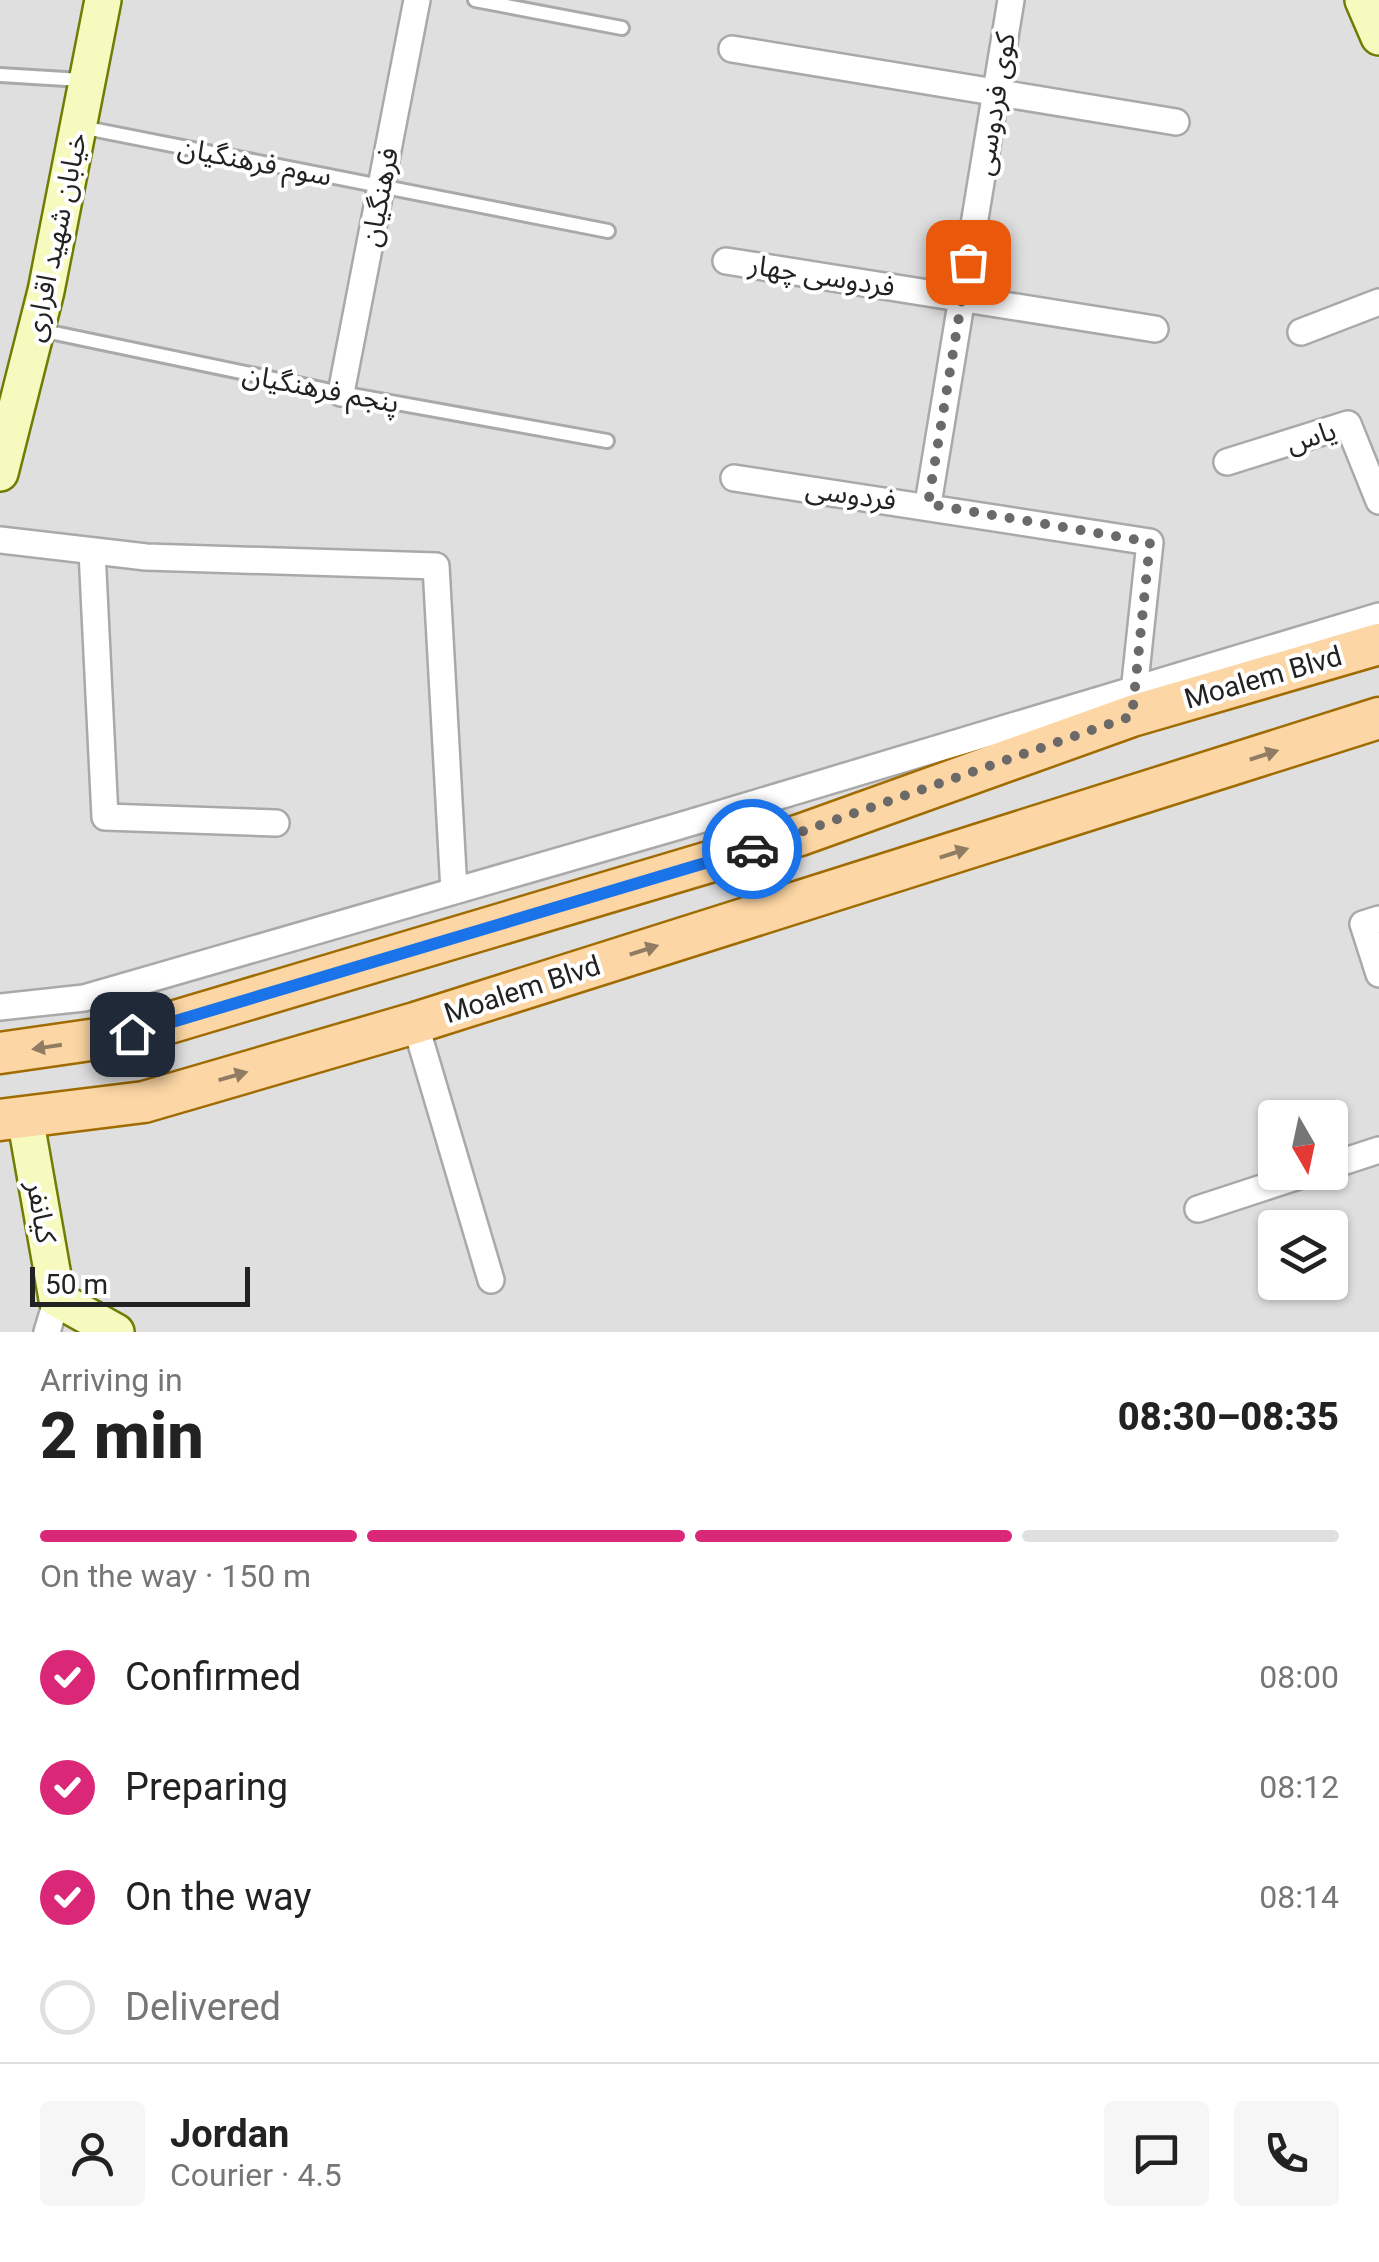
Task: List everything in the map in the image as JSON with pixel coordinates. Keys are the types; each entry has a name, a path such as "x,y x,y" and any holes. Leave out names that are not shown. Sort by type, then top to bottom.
{"main road":[{"name":"Moalem Blvd","path":"0,1053 132,1034 800,835 1133,702 1379,644"},
{"name":"Moalem Blvd","path":"12,1119 144,1102 415,1022 1379,718"}],"street":[{"name":"خیابان شهید اقراری","path":"0,473 36,329 104,0"},
{"name":"فرهنگیان","path":"341,394 418,0"},
{"name":"کوی فردوسی","path":"928,504 1010,0"},
{"path":"1363,0 1379,37"},
{"path":"732,49 1176,122"},
{"name":"فردوسی چهار","path":"726,261 1154,329"},
{"path":"1301,332 1379,302"},
{"name":"یاس","path":"1227,462 1343,424 1351,427 1373,467 1379,502"},
{"name":"فردوسی","path":"734,478 928,504 1150,542 1133,702"},
{"path":"0,540 146,557 436,566 454,890"},
{"path":"92,551 105,817 276,823"},
{"path":"0,1008 84,998 454,890 1133,702 1379,616"},
{"path":"1379,919 1362,924 1379,974"},
{"path":"415,1022 491,1280"},
{"name":"کیانفر","path":"12,1119 52,1316 116,1332"},
{"path":"1348,1160 1379,1150"},
{"path":"1198,1208 1258,1189"}],"lane":[{"path":"474,0 622,28"},
{"path":"0,75 88,80"},
{"name":"سوم فرهنگیان","path":"78,126 608,231"},
{"name":"پنجم فرهنگیان","path":"36,329 341,394 607,441"}],"shaded area":[{"path":"0,0 1379,0 1379,1332 0,1332"}],"way so far":[{"path":"752,849 1132,716 1150,542 928,504 968,262"}],"route":[{"path":"132,1034 752,849"}]}
